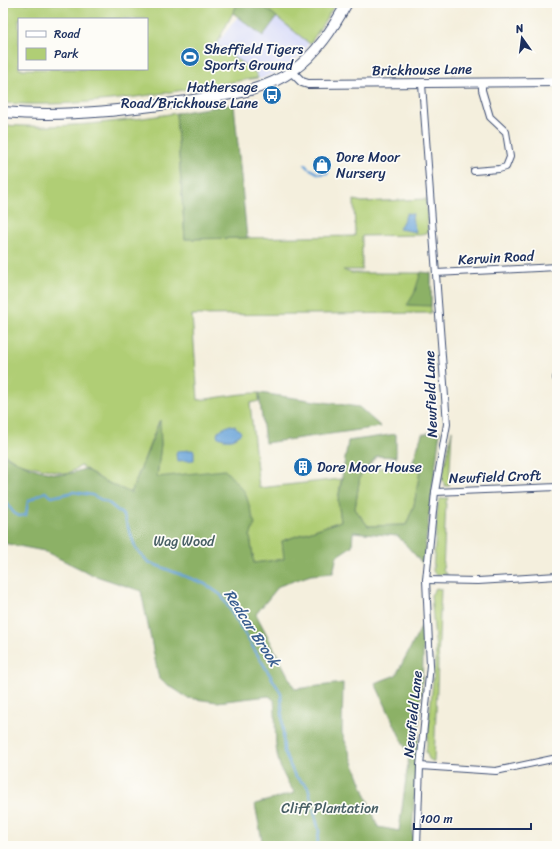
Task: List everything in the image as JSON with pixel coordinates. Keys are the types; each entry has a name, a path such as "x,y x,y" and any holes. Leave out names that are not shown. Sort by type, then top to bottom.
{"main road":[{"path":"3,112 21,114 82,112 175,103 250,90 268,84 292,72 315,51 335,24 347,3"}],"street":[{"name":"Brickhouse Lane","path":"292,72 302,82 308,84 557,82"},
{"path":"474,171 506,167 510,157 506,132 490,117 482,90 482,82"},
{"name":"Newfield Lane","path":"418,846 420,766 430,665 426,580 435,492 447,424 422,84"},
{"name":"Kerwin Road","path":"436,273 557,267"},
{"name":"Newfield Croft","path":"435,492 557,486"},
{"path":"426,580 478,581 557,576"},
{"path":"420,766 496,771 557,758"}],"shaded area":[{"path":"248,3 259,3 286,24 336,3 301,55 282,70 261,79 216,45"}],"green space":[{"name":"Sheffield Tigers Sports Ground","path":"3,3 238,3 216,45 256,73 258,78 131,98 35,104 3,103"},
{"path":"238,3 259,3 277,17 263,36 233,13"},
{"name":"Sheffield Tigers Sports Ground","path":"259,3 336,3 310,44"},
{"path":"234,104 247,238 185,239 176,113"},
{"path":"176,113 185,239 355,236 354,200 362,202 426,199 428,232 420,235 362,236 362,270 343,270 351,273 431,273 431,313 192,315 198,400 259,393 259,401 250,403 259,488 341,479 338,501 341,521 282,541 285,559 254,563 250,536 255,524 157,477 161,444 159,421 131,493 104,481 81,466 67,474 18,463 3,453 3,125 47,126 90,124"},
{"path":"421,272 431,273 431,306 407,305 414,294"},
{"path":"259,393 359,407 381,427 265,443"},
{"name":"Wag Wood","path":"160,420 161,444 157,477 225,470 245,492 255,524 250,536 254,563 284,559 282,541 341,521 338,501 348,441 396,434 396,457 377,456 360,476 355,509 368,526 406,525 414,505 420,471 412,464 422,434 440,431 423,564 398,536 353,532 352,546 337,556 333,573 311,575 279,586 256,614 295,689 343,683 342,733 378,827 399,831 409,756 375,683 396,675 423,624 423,663 412,834 422,846 263,846 255,804 295,793 281,769 278,759 276,748 274,700 269,696 217,702 188,698 159,679 141,591 93,575 44,551 3,543 3,454 25,465 52,473 67,474 85,469 104,481 131,493"},
{"path":"452,430 449,486 445,486 442,479"},
{"path":"412,464 420,471 414,505 406,525 368,526 355,509 360,476 365,470"},
{"path":"441,498 448,498 446,502 443,571 448,575 435,574 433,571 438,503"},
{"path":"436,588 441,589 434,762 429,759 426,752 436,651 431,595"}],"water":[{"path":"407,213 413,214 412,218 416,232 399,229"},
{"path":"230,425 235,426 241,432 237,437 233,439 223,439 217,436 218,431"},
{"path":"177,451 194,451 194,460 177,461"}],"waterway":[{"path":"305,165 308,168"},
{"path":"310,169 319,174 328,173"},
{"name":"Redcar Brook","path":"3,499 14,513 19,516 26,515 28,501 45,492 52,497 74,492 92,495 110,504 124,516 136,549 148,562 205,584 221,595 281,693 284,752 295,776 308,787 319,831 317,846"}],"place":[{"name":"Sheffield Tigers Sports Ground","path":"190,57"},
{"name":"Hathersage Road/Brickhouse Lane","path":"272,95"},
{"name":"Dore Moor Nursery","path":"322,165"},
{"name":"Dore Moor House","path":"303,467"}],"park label":[{"name":"Cliff Plantation","path":"330,808"}]}
